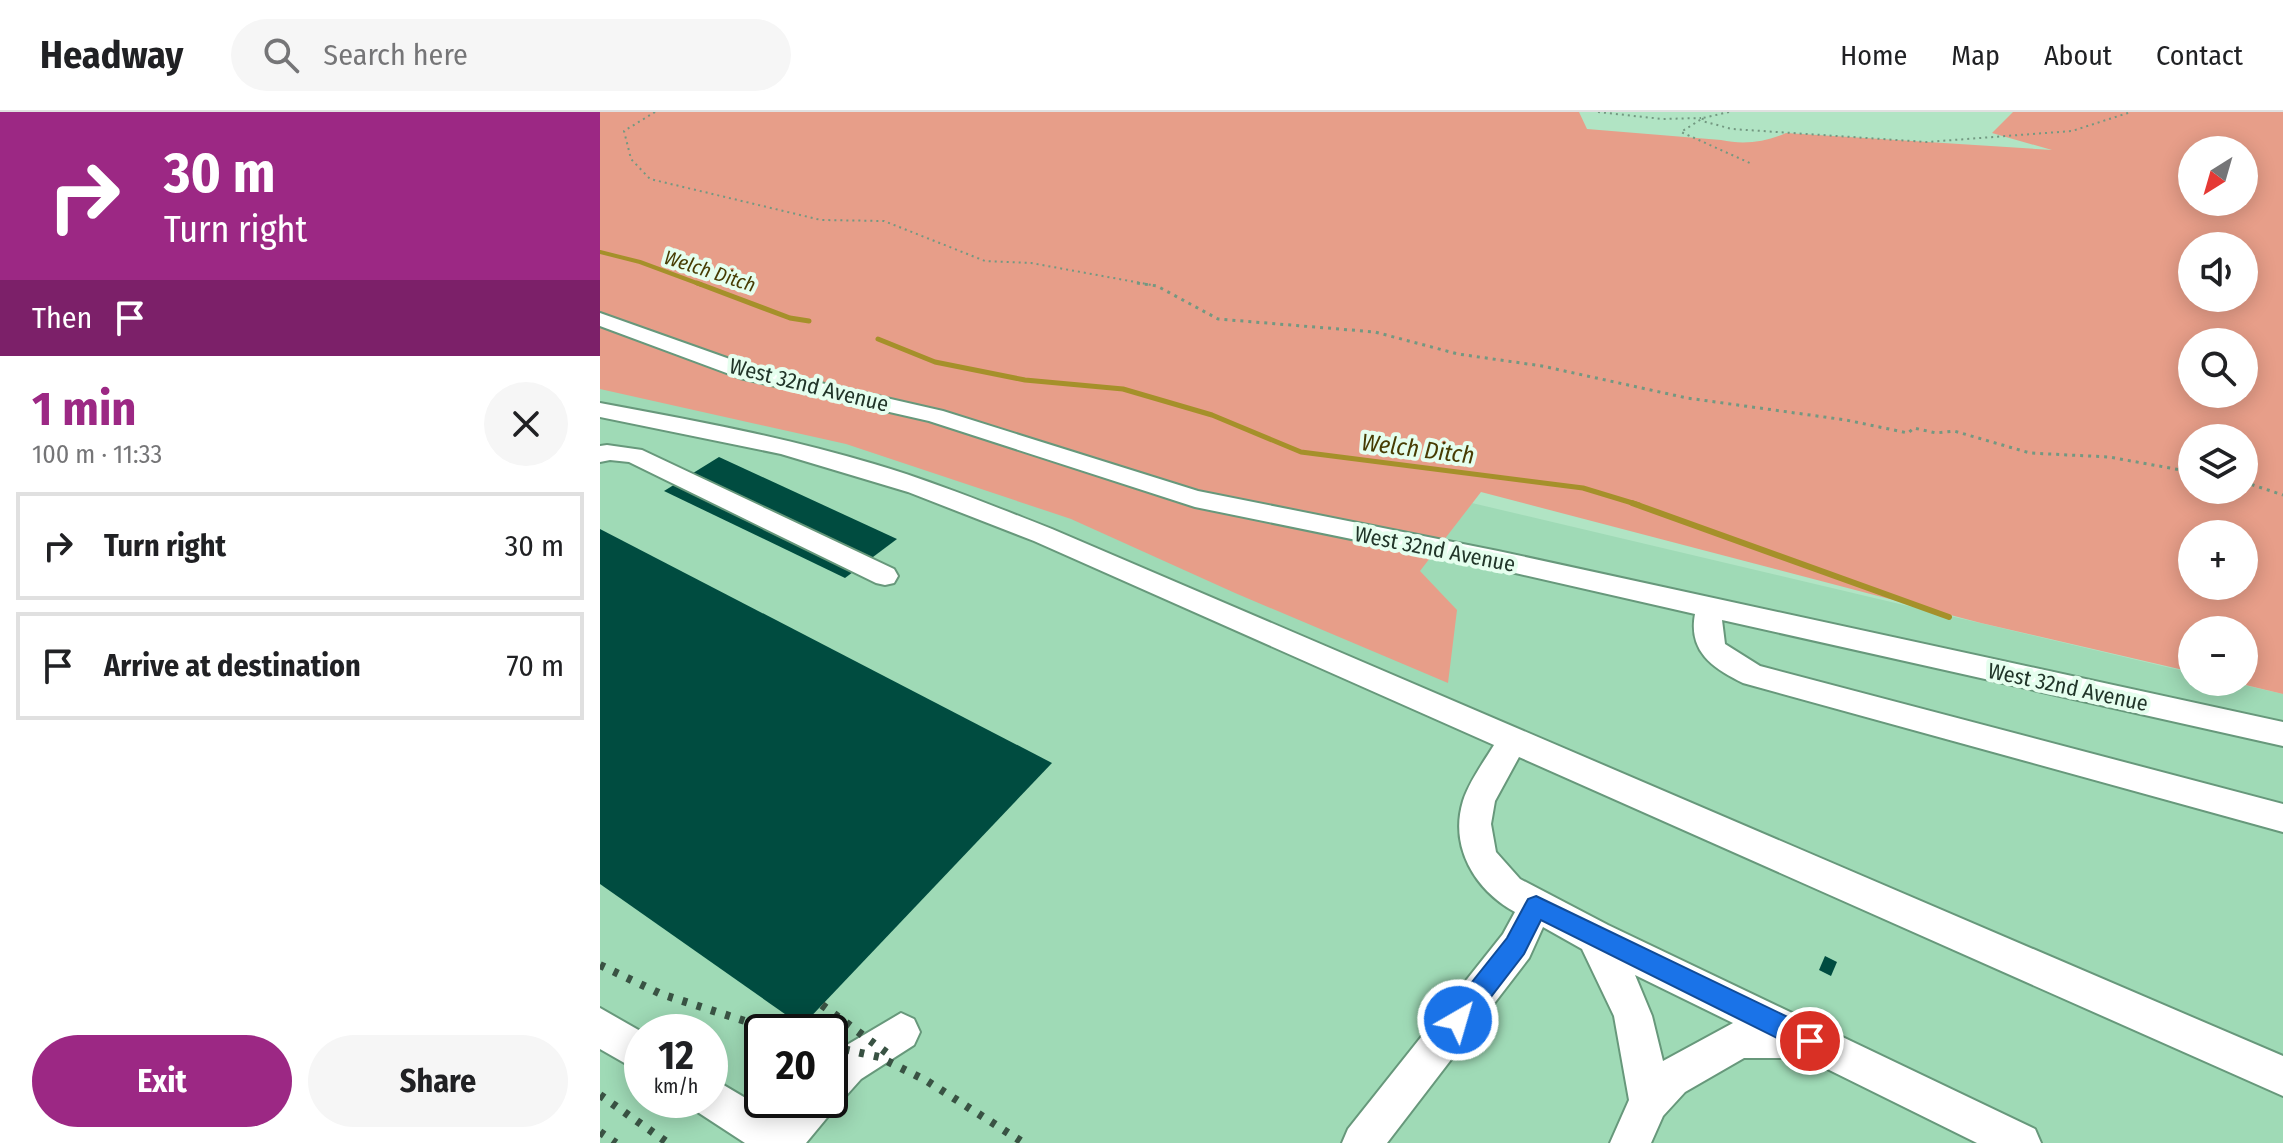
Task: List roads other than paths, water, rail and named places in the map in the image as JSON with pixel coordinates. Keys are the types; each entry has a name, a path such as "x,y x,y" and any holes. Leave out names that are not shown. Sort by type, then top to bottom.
{"street":[{"name":"West 32nd Avenue","path":"600,319 748,373 935,416 1195,499 1498,560 2283,734"},
{"path":"600,410 731,436 839,462 914,485 1043,535 2283,1076"},
{"path":"600,455 607,452 634,455 885,576"},
{"path":"1710,609 1705,630 1715,654 1753,675 2283,818"},
{"path":"1512,741 1479,800 1475,824 1476,841 1489,871 1508,890 1595,937 2021,1143"},
{"path":"1362,1143 1516,946 1536,906"},
{"path":"1595,937 1617,973 1639,1029 1649,1102"},
{"path":"600,1027 624,1042"},
{"path":"848,1064 901,1032"},
{"path":"1630,1143 1649,1102 1671,1078 1741,1039 1810,1041"},
{"path":"728,1108 781,1142 801,1118"}],"waterway":[{"name":"Welch Ditch","path":"600,252 640,262 702,285"},
{"name":"Welch Ditch","path":"697,283 790,318 809,321"},
{"name":"Welch Ditch","path":"878,339 935,362 1025,380 1123,389 1212,415 1301,452 1583,488 1639,505"},
{"name":"Welch Ditch","path":"1632,503 1949,617"}],"railway":[{"path":"600,965 661,994 744,1021"},
{"path":"822,1005 891,1056"},
{"path":"848,1050 879,1057 927,1081 1024,1143"},
{"path":"600,1095 668,1143"},
{"path":"600,1132 616,1143"}]}
